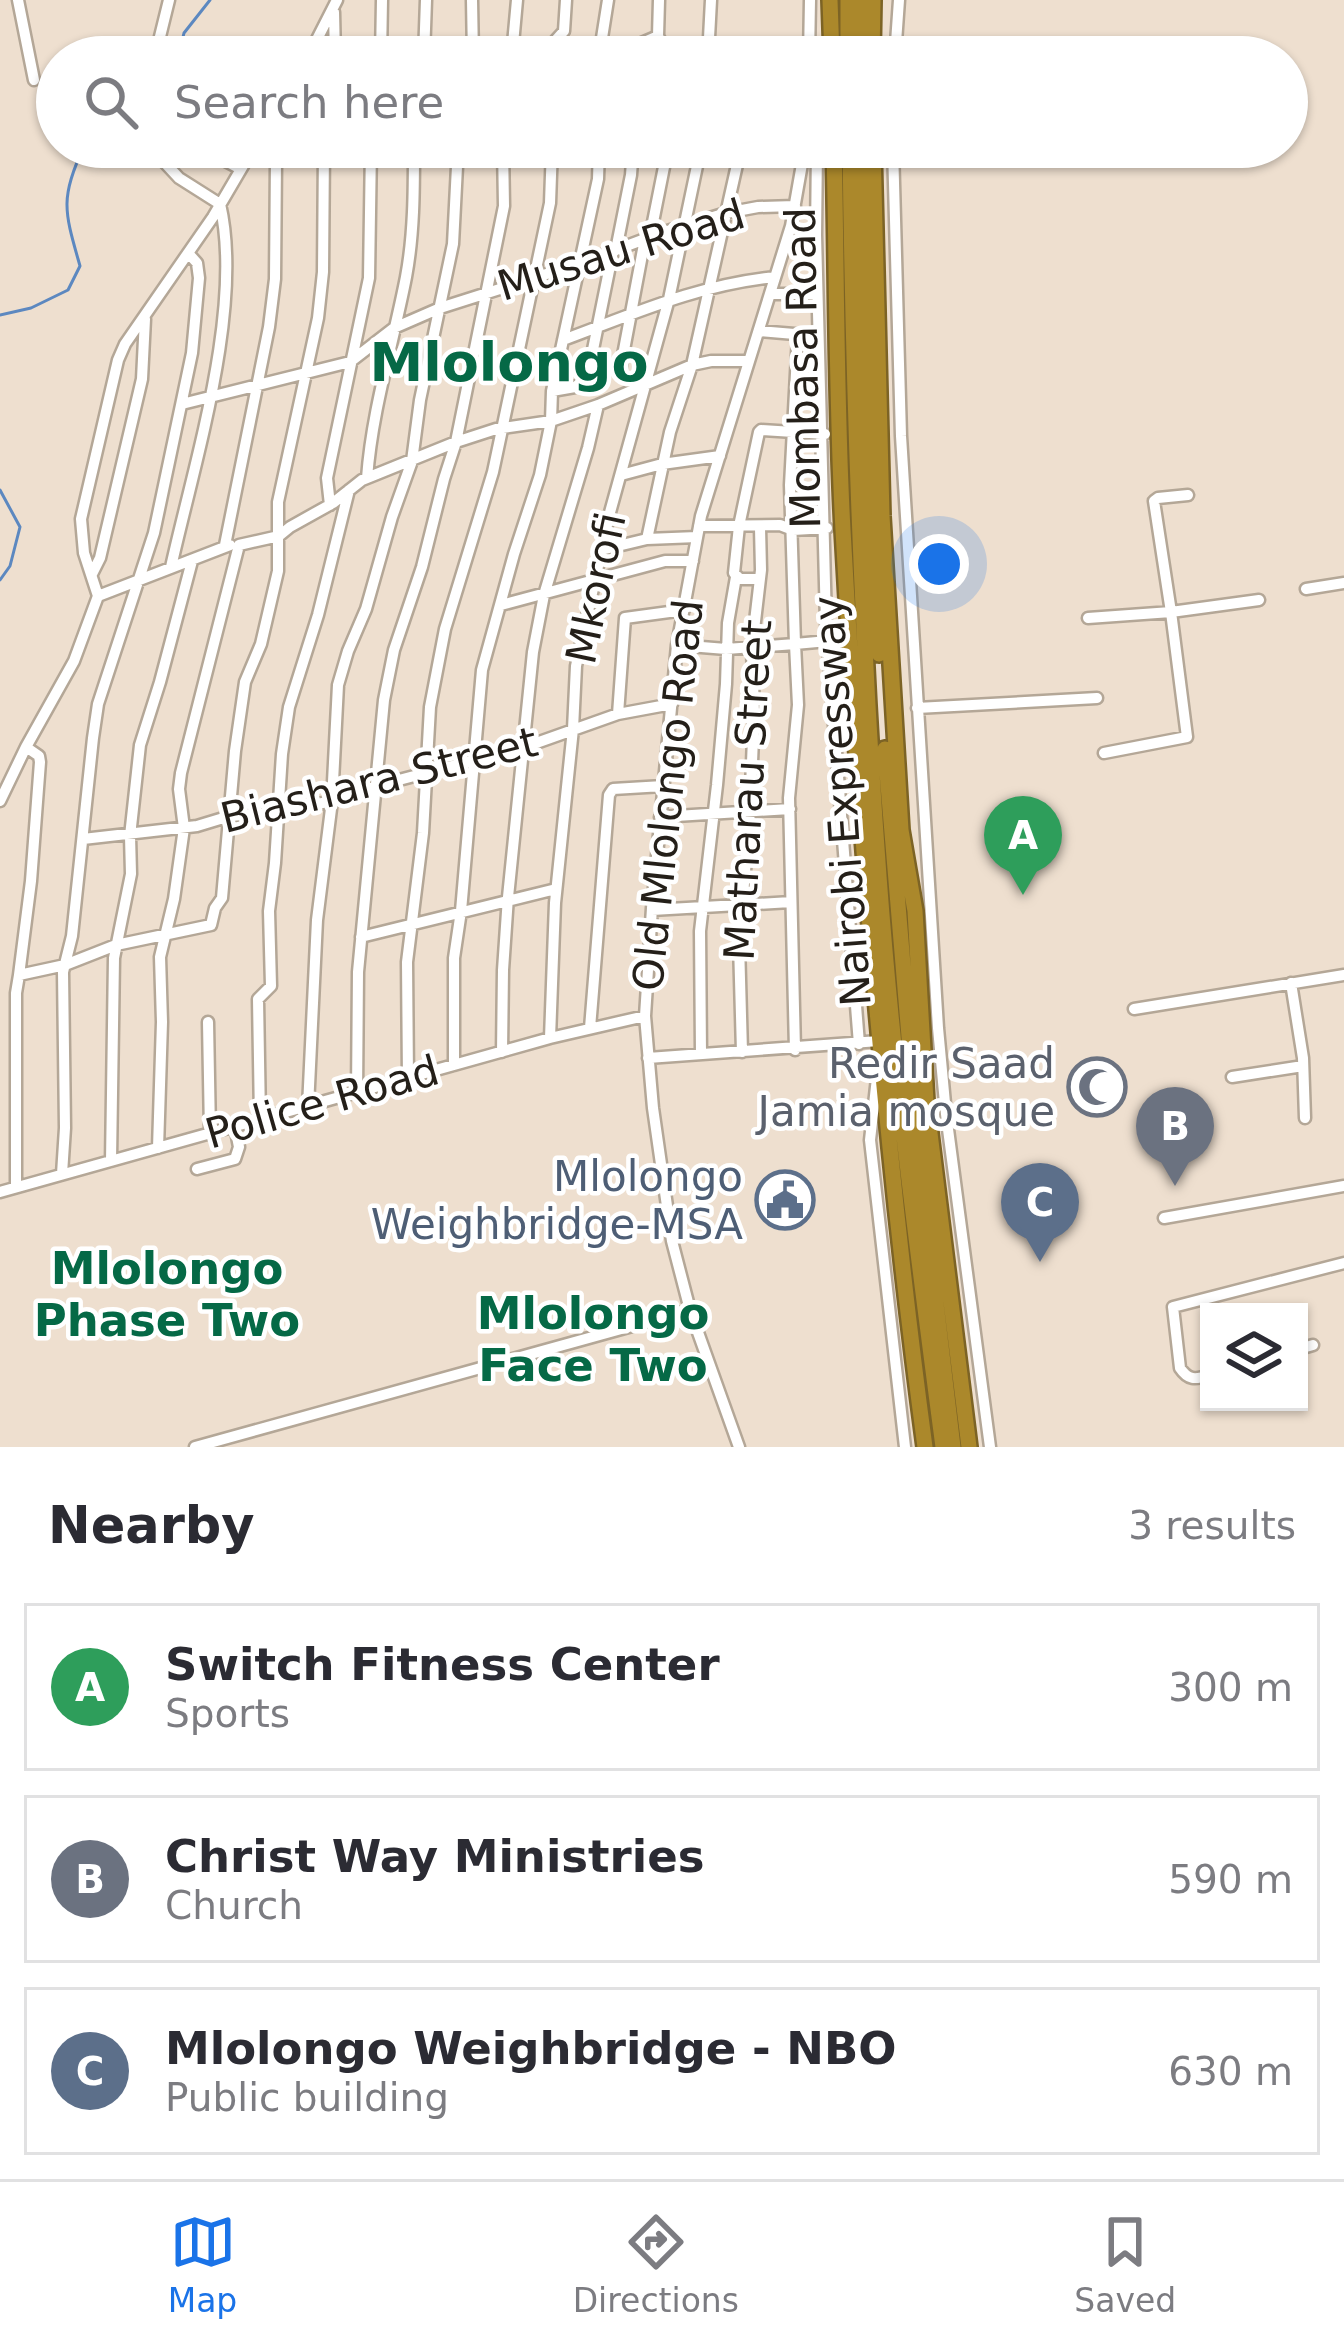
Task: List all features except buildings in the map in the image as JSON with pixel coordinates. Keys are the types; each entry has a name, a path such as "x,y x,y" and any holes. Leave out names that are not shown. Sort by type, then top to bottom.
{"highway":[{"path":"830,0 831,36"},
{"path":"848,0 848,36"},
{"path":"860,0 860,36"},
{"path":"872,0 872,36"},
{"name":"Mombasa Road","path":"834,168 842,527 853,728 880,1047 925,1447"},
{"name":"Nairobi Expressway","path":"850,168 853,378 879,876 917,1259 943,1447"},
{"name":"Nairobi Expressway","path":"862,168 864,340 890,828 918,1148 953,1447"},
{"path":"874,168 882,516 899,807 915,911 929,1124 970,1447"}],"street":[{"path":"18,0 34,80"},
{"path":"160,36 169,0"},
{"path":"381,36 382,0"},
{"path":"425,36 426,0"},
{"path":"472,0 473,36"},
{"path":"514,36 517,0"},
{"path":"559,36 566,0"},
{"path":"602,36 608,0"},
{"path":"658,36 659,0"},
{"path":"709,36 711,0"},
{"path":"809,36 810,0"},
{"path":"896,36 898,0"},
{"path":"319,36 336,3"},
{"path":"335,36 336,3"},
{"path":"170,168 220,204 226,230 219,346 171,567"},
{"path":"225,545 269,327 276,168"},
{"path":"19,975 213,924 222,898 245,682 271,606 278,571 278,502 318,318 323,168"},
{"path":"330,505 327,478 369,278 371,168"},
{"path":"367,478 373,427 407,274 414,168"},
{"path":"308,1107 316,920 332,801 338,685 412,461 456,220 457,168"},
{"path":"357,1094 358,972 384,700 394,650 456,442 505,206 504,168"},
{"path":"408,1079 405,1015 410,926 423,833 430,707 445,629 503,428 550,203 551,168"},
{"path":"454,1065 454,958 482,670 540,475 552,391 598,168"},
{"path":"552,391 587,380 632,168"},
{"path":"620,370 663,168"},
{"name":"Mkorofi","path":"550,1039 556,890 576,666 697,168"},
{"path":"647,538 737,168"},
{"name":"Old Mlolongo Road","path":"739,1447 690,1310 673,1241 645,1016 677,645 698,531 775,277 801,168"},
{"path":"818,168 826,623 859,1044"},
{"path":"894,168 899,392 946,1114 990,1447"},
{"path":"0,801 74,661 98,596 84,553 81,519 118,360 241,169"},
{"name":"Musau Road","path":"182,404 350,362 394,328 440,308 647,238 726,213 795,206"},
{"path":"62,1174 65,965 98,704 154,533 182,404 199,278 197,263 188,253"},
{"path":"563,340 669,298 775,277"},
{"path":"770,294 818,294"},
{"path":"92,574 100,558 142,379 145,315"},
{"path":"759,331 818,336"},
{"path":"795,1050 790,778 798,705 790,485 798,335"},
{"path":"98,596 225,545 279,536 367,478 456,442 503,428 551,422 692,365 749,361"},
{"path":"502,1052 503,970 526,700 544,595 598,406"},
{"path":"793,431 840,434"},
{"name":"Matharau Street","path":"701,1054 699,955 739,526 759,432 793,431"},
{"path":"621,475 720,456"},
{"path":"260,1119 258,999 271,986 269,911 282,754 289,707 349,490"},
{"path":"1104,753 1187,737 1154,501 1188,495"},
{"path":"601,550 647,538 739,526 842,527"},
{"name":"Matharau Street","path":"742,1052 738,972 750,811 752,647 760,528"},
{"path":"158,1148 163,1022 160,957 184,828 181,772 239,544"},
{"path":"501,605 665,560 693,561"},
{"path":"111,1161 116,946 131,874 130,836 140,745 192,561"},
{"path":"736,577 760,579"},
{"path":"1306,589 1344,583"},
{"path":"1088,618 1259,600"},
{"path":"618,714 625,618 684,610"},
{"path":"826,623 849,622"},
{"path":"677,645 726,649 828,641"},
{"path":"917,708 1097,698"},
{"name":"Biashara Street","path":"83,839 184,828 230,815 279,812 332,801 525,747 618,714 672,704"},
{"path":"16,1187 16,993 40,762 26,747"},
{"path":"590,1028 609,795 623,787 663,786"},
{"path":"660,817 790,808"},
{"path":"361,938 556,890"},
{"path":"652,910 791,902"},
{"path":"1134,1009 1344,975"},
{"path":"1291,982 1304,1066 1305,1118"},
{"name":"Police Road","path":"0,1192 645,1016"},
{"path":"208,1022 210,1133"},
{"path":"648,1058 859,1044 880,1047 870,1139 905,1447"},
{"path":"1232,1077 1304,1066"},
{"path":"197,1169 235,1159 235,1126"},
{"path":"1164,1218 1344,1186"},
{"path":"1200,1378 1191,1379 1180,1368 1172,1306 1344,1262"},
{"path":"194,1447 690,1310"},
{"path":"1308,1346 1312,1345"}],"waterway":[{"path":"183,36 210,0"},
{"path":"0,315 31,308 68,290 80,266 67,206 76,168"},
{"path":"0,490 20,527 10,566 0,580"}],"place":[{"name":"Switch Fitness Center","path":"1023,895"},
{"name":"Redir Saad Jamia mosque","path":"1097,1087"},
{"name":"Christ Way Ministries","path":"1175,1186"},
{"name":"Mlolongo Weighbridge-MSA","path":"785,1200"},
{"name":"Mlolongo Weighbridge - NBO","path":"1040,1262"}],"district":[{"name":"Mlolongo","path":"509,362"},
{"name":"Mlolongo Phase Two","path":"167,1294"},
{"name":"Mlolongo Face Two","path":"593,1339"}]}
